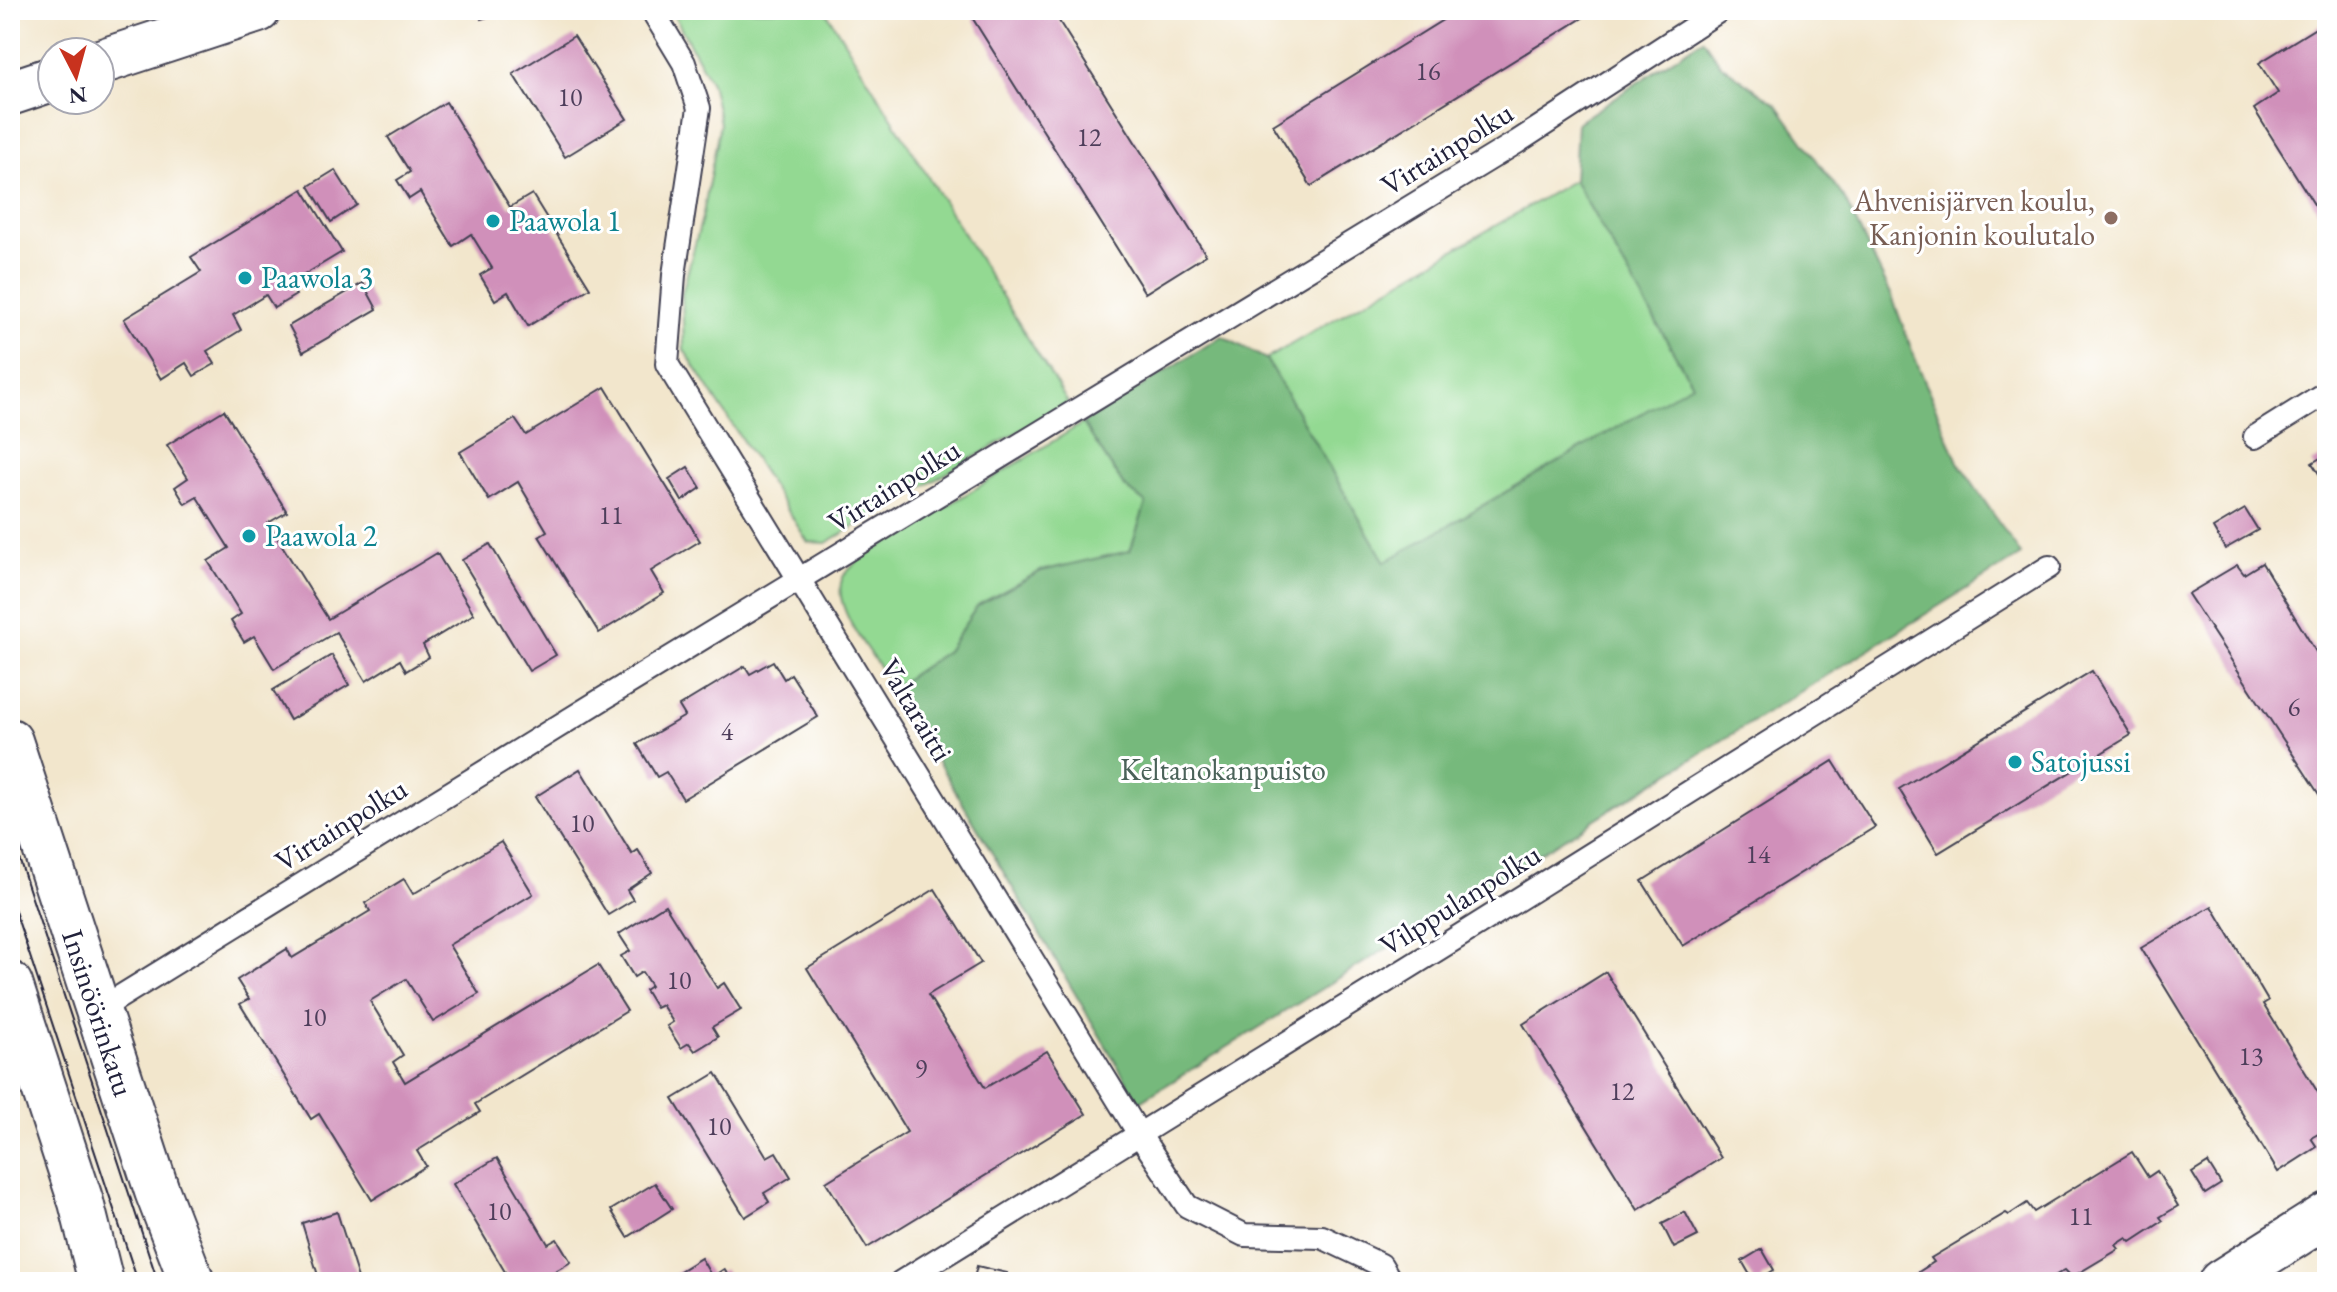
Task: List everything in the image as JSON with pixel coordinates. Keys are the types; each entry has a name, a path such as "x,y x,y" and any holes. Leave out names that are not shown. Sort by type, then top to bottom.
{"main road":[{"path":"116,57 258,10"},
{"path":"10,93 36,84"},
{"name":"Insinöörinkatu","path":"10,741 157,1191 192,1282"},
{"path":"10,984 81,1202 101,1282"},
{"path":"2221,1282 2327,1215"}],"lane":[{"name":"Valtaraitti","path":"652,10 684,63 699,108 674,275 667,364 1139,1134 1187,1206 1244,1235 1322,1237 1381,1265 1391,1282"},
{"name":"Virtainpolku","path":"97,1011 1517,142 1709,13"},
{"path":"2255,437 2327,392"},
{"name":"Vilppulanpolku","path":"901,1282 2049,567"}],"green space":[{"path":"671,10 825,10 1068,403 826,543 808,542 684,350 682,293 703,214 720,123 711,83"},
{"name":"Keltanokanpuisto","path":"1703,39 1720,64 1777,105 1844,198 1891,294 1958,462 2021,555 1139,1102 894,687 947,651 978,605 1041,571 1130,551 1146,503 1124,486 1083,423 1222,336 1266,359 1385,562 1692,384 1574,180 1577,123"},
{"path":"1574,180 1693,384 1385,563 1266,359"},
{"path":"1083,423 1124,486 1146,503 1130,551 1041,571 978,605 947,651 894,687 848,618 840,589 843,577 860,559"}],"building":[{"path":"478,10 496,10 498,14 481,19"},
{"path":"987,10 1052,10 1206,255 1145,293 973,19"},
{"path":"1459,10 1579,10 1584,17 1311,186 1273,125"},
{"path":"2327,21 2327,225 2254,109 2278,93 2259,63"},
{"path":"574,36 627,119 565,157 513,74"},
{"name":"Paawola 1","path":"446,102 510,207 532,194 590,288 528,326 508,292 495,300 480,275 492,268 471,234 453,246 420,192 409,199 397,180 410,172 388,137"},
{"path":"335,170 357,205 331,222 309,186"},
{"name":"Paawola 3","path":"303,189 342,252 289,284 296,295 274,308 266,295 233,315 241,330 207,351 215,364 194,376 186,363 161,379 124,319 201,272 191,257"},
{"path":"363,283 377,309 303,352 289,326"},
{"path":"605,387 700,541 651,571 664,593 599,633 539,536 547,531 518,482 489,500 460,452 515,419 526,435"},
{"name":"Paawola 2","path":"224,410 287,512 268,523 328,619 437,553 474,614 423,645 429,657 406,671 400,660 366,681 336,632 274,669 254,636 244,642 231,621 241,614 208,561 229,548 197,497 185,504 175,487 188,478 167,445"},
{"path":"2327,454 2327,486 2312,463"},
{"path":"688,467 701,488 682,501 669,479"},
{"path":"2245,509 2258,530 2225,549 2213,528"},
{"path":"490,544 556,655 529,671 462,560"},
{"path":"2262,563 2327,670 2327,796 2322,799 2188,594 2237,565 2244,574"},
{"path":"332,655 349,685 290,720 273,690"},
{"path":"773,661 784,679 791,674 818,717 683,799 666,772 657,777 637,744 685,716 679,706 745,666 750,674"},
{"name":"Satojussi","path":"2092,671 2131,735 1938,853 1899,789"},
{"path":"1833,761 1875,827 1683,946 1642,881"},
{"path":"580,769 632,854 638,850 652,873 627,890 633,900 608,915 535,797"},
{"path":"501,842 533,894 449,945 479,994 433,1022 406,979 370,1001 403,1055 393,1062 405,1082 598,965 627,1011 475,1104 480,1112 417,1151 426,1166 372,1200 319,1114 311,1119 240,1004 249,999 237,980 287,949 292,958 370,911 365,903 404,879 413,894"},
{"path":"935,889 981,963 928,995 985,1088 1047,1051 1086,1114 867,1248 826,1182 907,1132 807,968"},
{"path":"665,905 717,988 724,983 741,1010 712,1027 718,1037 695,1051 689,1043 681,1048 667,1026 673,1022 662,1005 656,1008 645,990 651,986 642,972 634,977 621,956 630,951 619,934"},
{"path":"2212,906 2268,1001 2263,1004 2327,1107 2327,1129 2311,1138 2317,1147 2278,1172 2141,948"},
{"path":"1606,972 1721,1158 1638,1210 1523,1024"},
{"path":"716,1073 767,1157 776,1152 791,1177 764,1193 769,1202 745,1217 673,1099"},
{"path":"2132,1152 2148,1177 2157,1171 2178,1206 2160,1217 2163,1221 2131,1242 2127,1238 2116,1245 2119,1249 2072,1277 2065,1270 2044,1282 1903,1282 1934,1262 1931,1258 2006,1213 2009,1215 2027,1203 2034,1212"},
{"path":"497,1158 548,1244 557,1239 571,1262 543,1278 546,1282 511,1282 453,1184"},
{"path":"2208,1163 2221,1184 2205,1194 2192,1173"},
{"path":"655,1183 672,1209 628,1237 611,1210"},
{"path":"337,1212 358,1278 343,1282 320,1282 302,1223"},
{"path":"1685,1212 1698,1236 1674,1248 1662,1224"},
{"path":"1762,1249 1774,1270 1761,1278 1763,1282 1754,1282 1742,1261"},
{"path":"701,1258 712,1277 724,1269 732,1282 662,1282"},
{"path":"977,1266 1007,1273 1005,1282 973,1282"}],"tram line":[{"path":"10,831 158,1282"},
{"path":"10,896 138,1282"}],"place":[{"name":"Ahvenisjärven koulu, Kanjonin koulutalo","path":"2111,218"},
{"name":"Paawola 1","path":"493,221"},
{"name":"Paawola 3","path":"245,278"},
{"name":"Paawola 2","path":"249,536"},
{"name":"Satojussi","path":"2015,762"}]}
